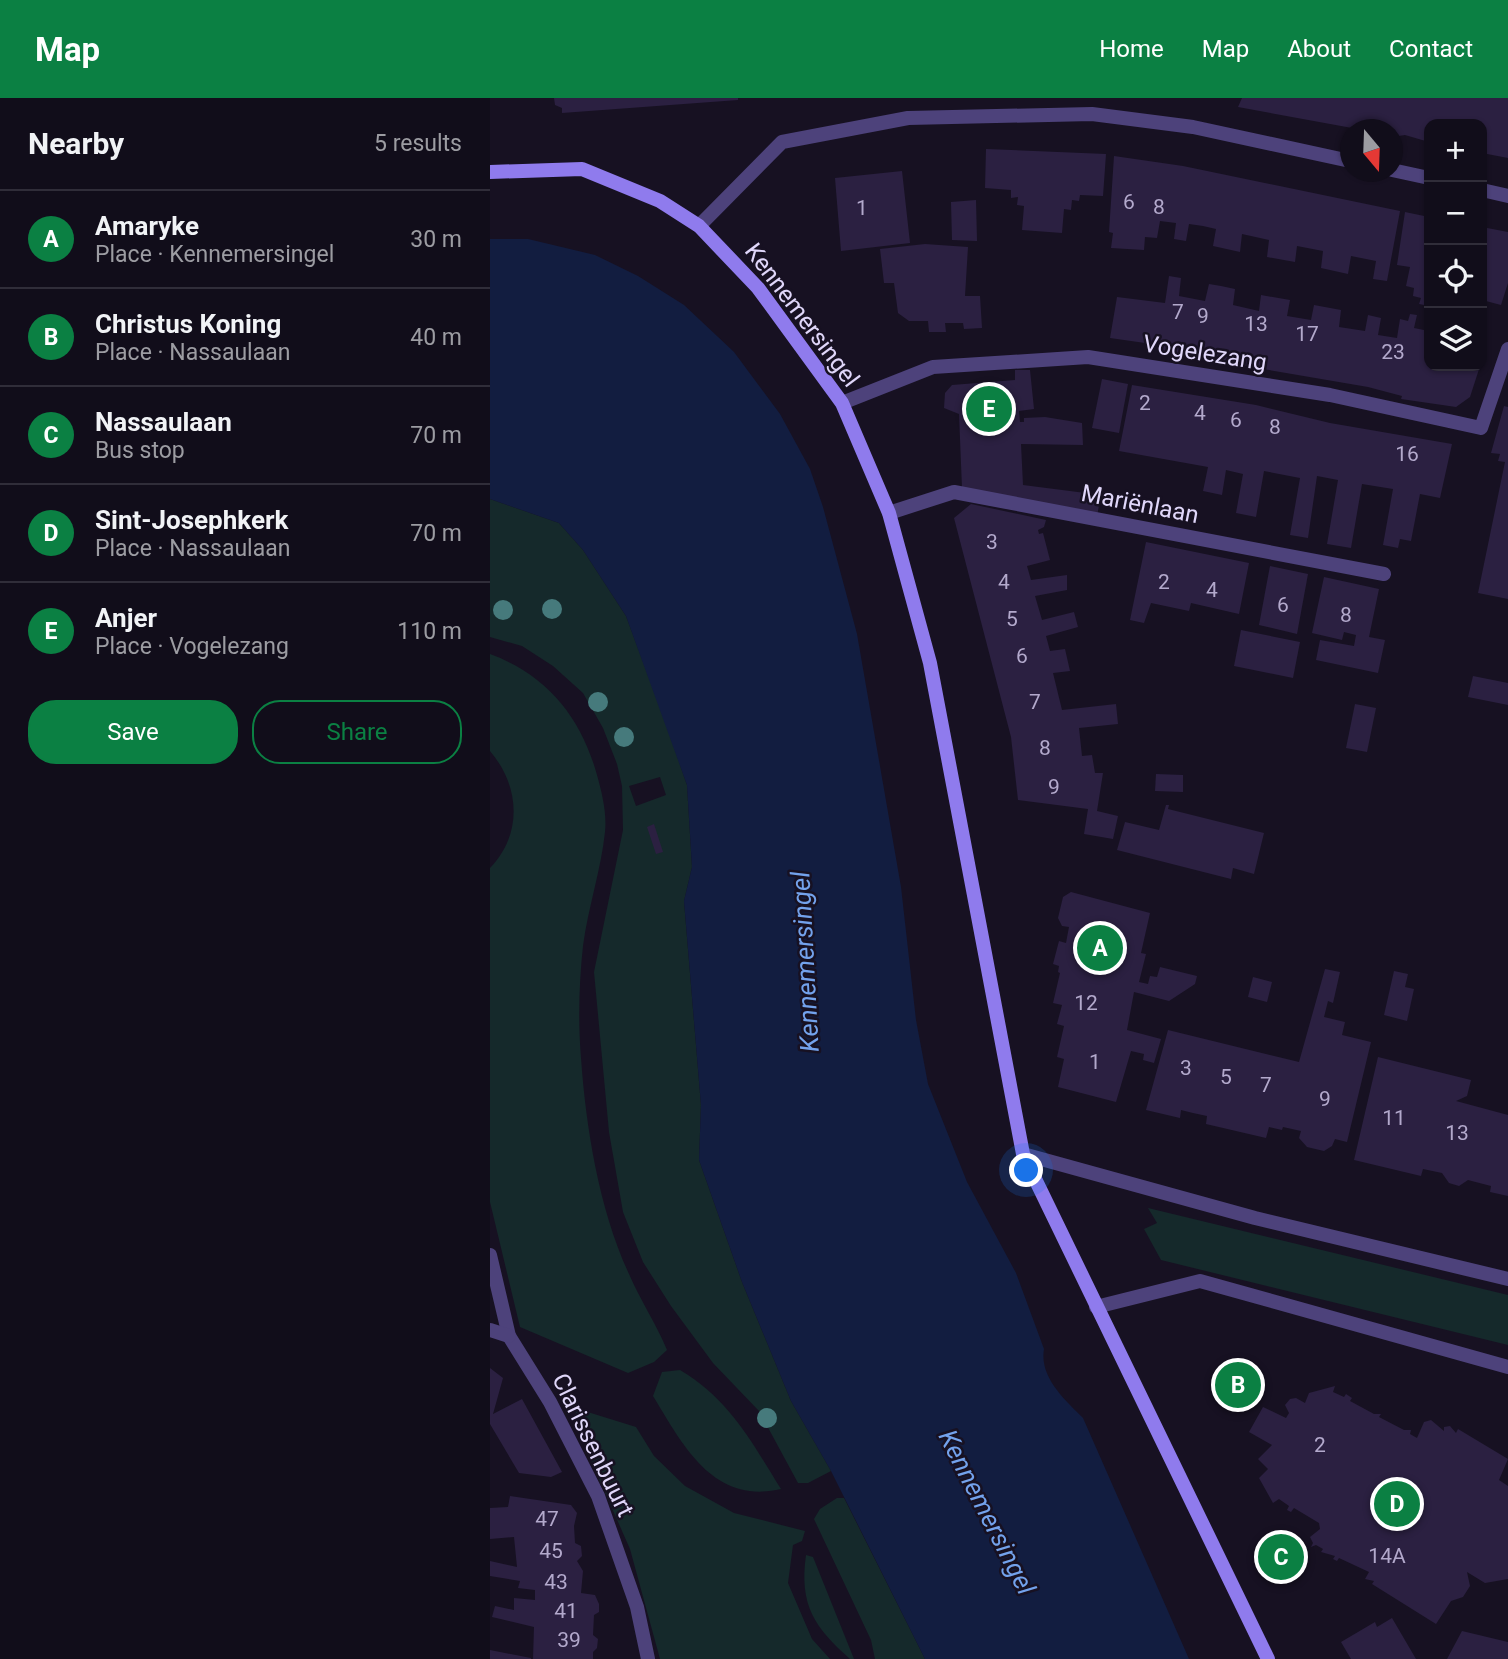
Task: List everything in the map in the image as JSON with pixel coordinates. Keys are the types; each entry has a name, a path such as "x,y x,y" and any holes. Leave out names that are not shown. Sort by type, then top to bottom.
{"main road":[{"name":"Kennemersingel","path":"490,172 582,169 660,201 699,226 758,288 842,403 889,513 930,663 1023,1154"},
{"path":"1023,1154 1268,1659"}],"street":[{"path":"699,226 782,142 908,118 1092,114 1194,127 1340,159"},
{"path":"1403,172 1424,177"},
{"path":"1487,191 1508,196"},
{"name":"Vogelezang","path":"842,403 933,367 1088,357 1329,395 1480,428 1508,349"},
{"name":"Mariënlaan","path":"889,513 954,492 1384,574"},
{"path":"1023,1154 1255,1218 1508,1279"},
{"name":"Clarissenbuurt","path":"490,1255 509,1336 550,1402 598,1496 637,1607 648,1659"},
{"path":"1096,1307 1200,1281 1508,1367"},
{"path":"490,1330 509,1336"}],"green space":[{"path":"490,499 559,523 583,550 626,616 687,785 692,867 684,901 701,1105 699,1160 742,1282 791,1401 831,1471 808,1483 798,1483 759,1411 713,1363 671,1306 643,1262 623,1212 609,1132 594,972 623,830 622,786 617,764 603,728 583,693 553,666 522,646 490,637","holes":["660,777 666,795 636,806 629,786"]},
{"path":"490,654 529,674 559,701 582,735 602,796 605,832 585,932 580,988 580,1044 586,1112 602,1196 610,1223 633,1284 667,1350 654,1362 628,1373 520,1327 490,1202 490,868 501,855 508,840 514,810 507,779 490,751"},
{"path":"1148,1208 1508,1295 1508,1345 1161,1260 1144,1229 1157,1223"},
{"path":"680,1370 713,1394 726,1408 749,1438 781,1489 757,1492 737,1488 719,1480 689,1451 653,1396 662,1372"},
{"path":"578,1409 636,1427 654,1456 685,1486 734,1513 805,1531 802,1541 793,1545 788,1583 812,1639 830,1659 660,1659 630,1549 577,1429 581,1426 574,1416"},
{"path":"837,1498 844,1498 925,1659 875,1659 871,1640 814,1519 820,1509"},
{"path":"806,1555 813,1557 854,1659 850,1659 827,1636 812,1614 805,1588"}],"water":[{"path":"490,239 528,239 595,255 638,276 684,305 734,352 780,414 810,469 857,634 901,887 916,1020 928,1084 967,1182 1016,1273 1044,1349 1045,1369 1049,1378 1061,1396 1083,1418 1189,1659 925,1659 831,1471 791,1401 742,1282 699,1160 701,1105 684,901 692,867 687,785 626,616 583,550 559,523 490,499"}],"building":[{"path":"554,98 738,100 562,113 562,108 555,105"},
{"path":"1242,98 1508,98 1508,158 1487,154 1487,119 1424,119 1424,141 1403,135 1403,119 1340,119 1340,126 1238,107"},
{"path":"986,149 1106,154 1103,196 1080,195 1079,201 1072,200 1071,210 1064,209 1062,233 1022,230 1024,206 1017,205 1018,197 1011,198 1011,190 985,188"},
{"path":"1114,156 1183,166 1400,211 1387,281 1373,279 1376,261 1351,256 1348,274 1321,268 1323,251 1297,246 1295,262 1267,257 1269,240 1242,234 1240,252 1213,246 1216,229 1189,224 1186,241 1174,239 1176,223 1160,221 1157,238 1145,237 1144,250 1111,248 1113,233 1109,232"},
{"path":"902,171 910,243 841,251 835,178"},
{"path":"976,200 977,241 952,240 951,202"},
{"path":"1405,212 1424,216 1424,305 1419,304 1421,298 1413,296 1414,288 1406,286 1410,267 1397,265"},
{"path":"1487,228 1508,232 1508,283 1501,305 1487,301"},
{"path":"925,244 968,247 965,296 980,296 982,328 964,329 963,323 945,323 946,332 929,332 928,321 909,321 898,313 894,283 884,283 880,249"},
{"path":"1169,276 1181,278 1179,296 1205,301 1209,284 1221,286 1235,289 1233,305 1259,311 1261,295 1290,300 1287,316 1311,320 1314,305 1341,310 1339,327 1365,331 1368,315 1381,318 1378,335 1397,338 1400,319 1408,321 1410,314 1417,315 1414,328 1424,330 1424,371 1478,371 1470,397 1456,407 1401,399 1402,396 1368,387 1158,351 1159,345 1110,338 1117,297 1165,303"},
{"path":"1015,370 1030,370 1034,409 1019,411 1020,422 1024,422 1024,418 1045,417 1082,423 1083,445 1021,444 1023,485 1101,495 1097,516 962,488 959,414 944,408 945,393 952,385 1015,380"},
{"path":"1102,379 1128,384 1119,433 1092,428"},
{"path":"1132,385 1256,405 1330,423 1452,444 1440,498 1420,494 1411,541 1400,539 1398,548 1383,545 1393,489 1362,484 1351,548 1327,544 1338,480 1317,476 1308,538 1290,535 1300,478 1264,471 1256,517 1236,513 1243,474 1226,470 1222,495 1203,491 1208,467 1119,451"},
{"path":"1504,406 1508,407 1508,599 1478,593 1505,462 1498,461 1500,454 1491,453"},
{"path":"971,504 1046,520 1044,527 1038,530 1039,534 1043,533 1050,560 1027,566 1031,580 1067,575 1067,590 1035,596 1042,620 1074,612 1078,627 1046,636 1050,651 1065,649 1070,671 1053,673 1062,710 1116,704 1118,724 1079,728 1082,756 1092,755 1095,773 1103,773 1097,811 1118,816 1113,839 1084,834 1088,809 1018,800 1011,737 954,518"},
{"path":"1146,542 1249,563 1239,614 1191,603 1189,611 1151,603 1144,623 1130,620"},
{"path":"1270,566 1308,574 1297,634 1259,625"},
{"path":"1324,577 1379,589 1369,637 1385,640 1378,673 1316,660 1320,640 1354,646 1356,635 1344,632 1342,640 1312,633"},
{"path":"1241,630 1300,642 1293,678 1234,666"},
{"path":"1473,676 1508,683 1508,705 1468,697"},
{"path":"1355,704 1376,708 1367,752 1346,748"},
{"path":"1156,774 1183,775 1183,792 1155,791"},
{"path":"1166,805 1169,805 1168,809 1264,833 1254,874 1233,868 1231,879 1117,850 1125,822 1159,830"},
{"path":"654,824 663,852 656,854 647,827"},
{"path":"1071,892 1150,913 1141,953 1146,954 1139,982 1148,984 1150,976 1157,977 1160,967 1197,976 1195,984 1169,1001 1134,992 1127,1030 1161,1039 1154,1063 1143,1060 1144,1054 1131,1051 1116,1102 1058,1087 1064,1059 1057,1057 1064,1026 1057,1024 1062,1005 1053,1003 1060,973 1059,966 1053,964 1059,941 1066,943 1069,927 1062,926 1058,918 1063,897"},
{"path":"1325,969 1340,972 1333,1003 1328,1001 1324,1017 1345,1022 1342,1035 1371,1042 1347,1142 1335,1139 1332,1146 1324,1151 1307,1147 1299,1138 1301,1131 1269,1127 1266,1138 1206,1124 1207,1116 1181,1110 1180,1118 1146,1110 1168,1030 1299,1062"},
{"path":"1394,971 1408,974 1405,987 1414,989 1407,1021 1384,1015"},
{"path":"1253,977 1272,982 1267,1002 1248,997"},
{"path":"1378,1057 1471,1080 1467,1096 1456,1101 1508,1115 1508,1196 1490,1192 1491,1186 1468,1180 1459,1186 1449,1183 1442,1173 1423,1169 1421,1176 1354,1160"},
{"path":"490,1368 503,1378 493,1414 522,1399 562,1472 551,1477 519,1473 490,1424"},
{"path":"1335,1386 1333,1392 1344,1397 1346,1394 1352,1398 1350,1401 1374,1414 1381,1414 1379,1417 1404,1430 1411,1430 1410,1434 1417,1438 1424,1422 1431,1420 1444,1431 1444,1427 1450,1426 1456,1433 1458,1429 1508,1459 1499,1480 1508,1486 1508,1579 1485,1583 1467,1572 1470,1586 1463,1597 1451,1601 1436,1624 1372,1584 1374,1581 1365,1579 1369,1572 1339,1558 1337,1561 1333,1559 1335,1556 1321,1552 1323,1549 1316,1545 1311,1547 1313,1543 1310,1537 1320,1529 1319,1523 1294,1508 1291,1512 1287,1510 1289,1506 1279,1499 1273,1503 1259,1478 1268,1469 1258,1459 1272,1445 1249,1432 1263,1407 1286,1418 1289,1413 1285,1405 1290,1399 1296,1398 1305,1403 1309,1393"},
{"path":"510,1496 571,1505 577,1513 574,1526 575,1543 581,1546 582,1556 577,1561 583,1571 581,1593 595,1595 599,1604 599,1612 594,1615 593,1635 598,1639 593,1659 533,1659 534,1627 492,1617 495,1606 514,1610 514,1598 535,1600 535,1590 518,1588 520,1581 490,1576 490,1561 517,1567 514,1537 490,1539 490,1508 508,1507"},
{"path":"1392,1618 1416,1659 1351,1659 1341,1642 1375,1622 1377,1627"},
{"path":"1462,1631 1508,1642 1508,1659 1447,1659"},
{"path":"490,1650 531,1658 531,1659 490,1659"}],"place":[{"name":"Anjer","path":"989,409"},
{"name":"Amaryke","path":"1100,948"},
{"name":"Christus Koning","path":"1238,1385"},
{"name":"Sint-Josephkerk","path":"1397,1504"},
{"name":"Nassaulaan","path":"1281,1557"}]}
